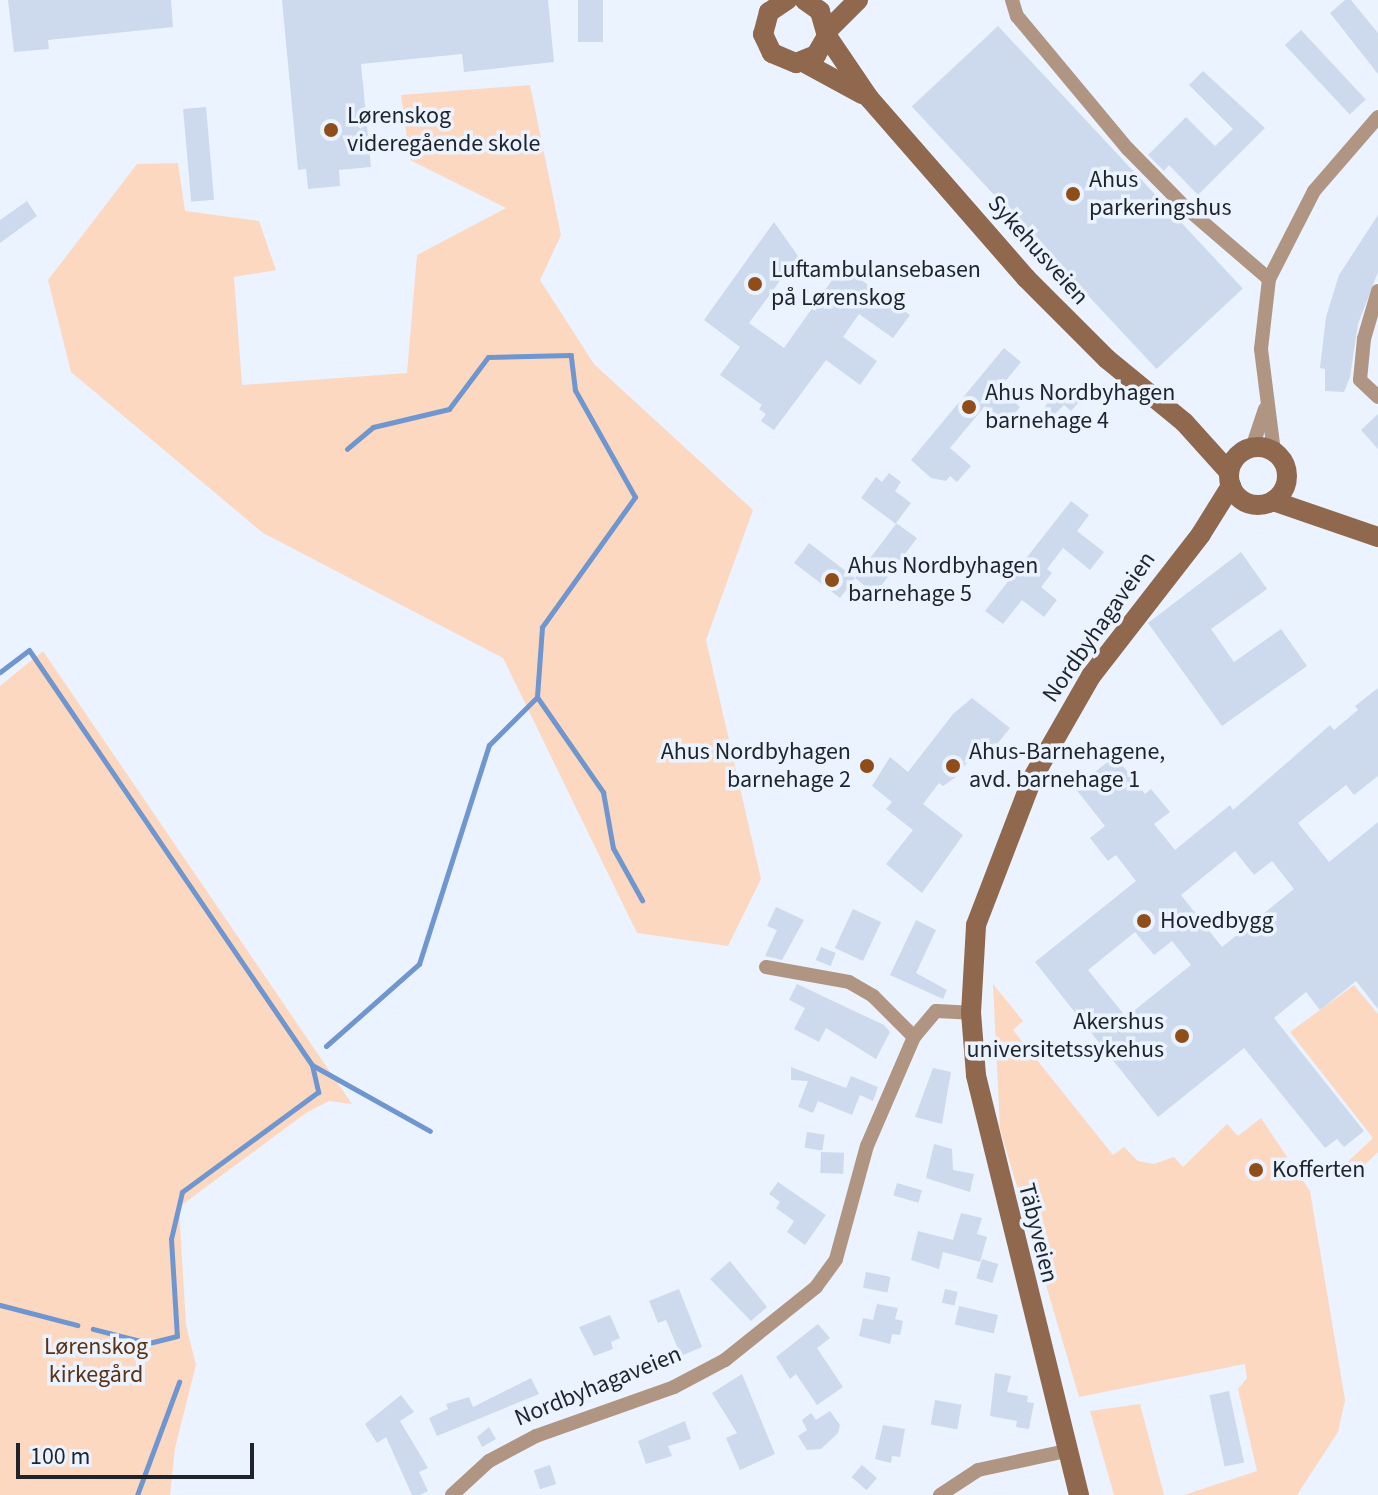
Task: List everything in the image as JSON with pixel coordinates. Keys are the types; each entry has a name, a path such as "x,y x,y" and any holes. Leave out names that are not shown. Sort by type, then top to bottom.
{"main road":[{"path":"763,9 787,0"},
{"path":"803,62 821,50 827,33 858,0"},
{"name":"Sykehusveien","path":"809,1 824,17 827,33 869,98 1034,287 1107,359 1184,422 1230,479"},
{"name":"Sykehusveien","path":"763,9 763,34 772,53 783,61 803,62 869,98"},
{"name":"Sykehusveien","path":"1184,422 1248,450"},
{"path":"1332,518 1286,479 1282,461 1274,452 1248,450 1230,479 1247,503 1273,501 1332,518 1378,537"},
{"name":"Nordbyhagaveien","path":"972,979 981,903 1032,779 1091,676 1201,534 1230,479"},
{"path":"1273,501 1286,479"},
{"name":"Nordbyhagaveien","path":"1201,534 1247,503"},
{"name":"Täbyveien","path":"972,979 971,1013 990,1148 1079,1495"}],"street":[{"path":"1012,0 1017,16 1128,149 1184,206 1269,279"},
{"path":"1274,452 1266,405 1261,323 1269,279 1314,191 1378,117"},
{"path":"1378,291 1371,305 1360,380 1378,397"},
{"path":"1248,450 1266,405"},
{"path":"766,967 849,982 873,996 914,1037"},
{"name":"Nordbyhagaveien","path":"452,1495 489,1461 536,1436 674,1387 725,1360 816,1287 836,1259 867,1146 914,1037 936,1011 971,1013"},
{"path":"940,1495 978,1470 1066,1451"}],"green space":[{"path":"530,85 561,235 540,280 594,364 753,510 706,640 761,879 728,946 637,933 503,658 263,533 71,372 48,280 137,164 178,163 185,211 259,221 276,270 234,277 242,385 407,373 417,255 506,208 410,160 401,95"},
{"name":"Lørenskog kirkegård","path":"43,651 352,1104 329,1101 306,1113 179,1207 186,1325 196,1365 175,1448 170,1495 0,1495 0,686"},
{"path":"993,984 1023,1021 1013,1030 1113,1155 1124,1147 1138,1161 1154,1164 1174,1157 1183,1167 1227,1124 1238,1136 1261,1118 1310,1191 1345,1400 1338,1432 1297,1495 1184,1495 1257,1471 1238,1389 1247,1378 1245,1364 1079,1397 1000,1129"},
{"path":"1354,985 1378,1014 1378,1152 1348,1181 1340,1169 1373,1138 1290,1032"},
{"path":"1140,1404 1164,1495 1114,1495 1090,1411"}],"building":[{"path":"8,0 171,0 173,27 48,40 49,49 14,52"},
{"name":"Lørenskog videregående skole","path":"282,0 548,0 554,62 464,72 462,54 361,64 371,167 339,170 340,186 308,189 306,169 298,170"},
{"path":"578,0 603,0 603,42 578,42"},
{"path":"1345,0 1351,0 1378,33 1378,74 1330,13"},
{"name":"Ahus parkeringshus","path":"998,26 1243,289 1157,369 912,106"},
{"path":"1301,30 1366,99 1350,114 1285,45"},
{"path":"1203,71 1265,128 1198,195 1169,165 1164,171 1148,155 1186,117 1215,146 1233,129 1189,85"},
{"path":"206,107 214,200 191,202 183,109"},
{"path":"27,201 37,216 0,243 0,220"},
{"path":"1378,215 1378,272 1358,324 1350,377 1344,392 1325,391 1325,369 1320,368 1326,317 1339,275"},
{"path":"774,222 798,256 749,323 784,348 842,266 910,315 893,338 859,314 843,337 877,361 860,385 826,360 774,430 761,421 766,414 759,409 762,405 720,375 740,347 704,320"},
{"path":"1004,348 1021,362 999,389 1020,407 1006,424 985,406 950,448 971,466 957,482 950,476 946,481 931,478 911,460"},
{"path":"1062,386 1080,401 1071,411 1064,405 1054,415 1045,406"},
{"path":"1378,414 1378,449 1361,430"},
{"path":"889,473 901,482 895,491 911,503 896,523 917,538 875,594 855,578 896,524 861,498 876,477 882,482"},
{"path":"1071,501 1089,515 1077,531 1104,552 1090,570 1063,548 1047,569 1052,573 1041,587 1057,600 1044,617 1022,600 1003,624 985,611"},
{"path":"809,543 855,578 840,598 794,563"},
{"path":"1241,552 1267,589 1211,629 1234,662 1281,629 1307,666 1222,726 1148,623"},
{"name":"Hovedbygg","path":"1378,688 1378,776 1354,795 1346,785 1298,823 1329,862 1378,822 1378,1009 1356,981 1320,1010 1306,992 1274,1018 1364,1131 1344,1147 1337,1139 1325,1148 1244,1048 1158,1117 1035,962 1136,881 1116,855 1108,861 1090,838 1105,826 1075,788 1115,756 1145,794 1151,789 1170,812 1154,824 1175,850 1230,805 1233,810 1330,725 1334,730 1358,710 1355,706","holes":["1235,851 1254,875 1272,861 1294,889 1222,947 1181,895","1135,932 1154,955 1172,941 1191,965 1126,1017 1088,970"]},
{"path":"972,698 1010,728 994,748 985,740 956,777 943,786 939,783 923,804 963,835 922,893 886,864 913,830 886,809 892,802 872,786 890,757 908,772 953,714"},
{"path":"776,907 804,920 782,960 765,956 777,930 767,926"},
{"path":"853,909 881,922 863,961 835,948"},
{"path":"916,920 936,930 916,973 947,990 943,999 890,975"},
{"path":"821,947 836,953 831,966 816,960"},
{"path":"797,984 884,1025 890,1032 876,1059 826,1028 819,1042 794,1029 805,1008 789,1000"},
{"path":"791,1067 846,1088 851,1076 878,1087 873,1101 860,1095 852,1115 818,1101 813,1113 798,1107 808,1081 791,1080"},
{"path":"933,1068 951,1072 942,1124 915,1117"},
{"path":"807,1132 825,1135 822,1151 804,1148"},
{"path":"934,1144 952,1149 953,1170 974,1174 970,1192 926,1178"},
{"path":"821,1152 844,1153 843,1174 820,1173"},
{"path":"778,1182 826,1215 805,1245 787,1232 794,1221 776,1208 780,1202 769,1194"},
{"path":"897,1183 922,1190 918,1203 893,1195"},
{"path":"961,1213 982,1218 977,1234 987,1237 980,1262 943,1252 939,1269 911,1260 918,1231 953,1240"},
{"path":"982,1259 998,1264 992,1283 976,1278"},
{"path":"730,1261 767,1307 751,1321 710,1279"},
{"path":"866,1272 891,1277 887,1292 863,1288"},
{"path":"679,1289 702,1347 681,1356 666,1320 658,1323 649,1301"},
{"path":"945,1289 958,1292 955,1306 942,1303"},
{"path":"877,1304 898,1308 895,1319 903,1321 900,1335 892,1334 890,1344 859,1336 863,1318 873,1320"},
{"path":"959,1306 998,1315 994,1334 955,1325"},
{"path":"610,1315 620,1338 611,1342 613,1349 594,1356 579,1327"},
{"path":"818,1324 830,1338 817,1348 843,1387 817,1405 796,1374 790,1379 776,1357"},
{"path":"995,1373 1011,1376 1007,1392 1028,1396 1027,1402 1034,1403 1029,1429 1016,1427 1017,1421 990,1416"},
{"path":"742,1374 775,1454 740,1470 726,1438 737,1433 712,1393"},
{"path":"531,1378 539,1394 437,1436 429,1418 448,1409 446,1404 469,1397 473,1407"},
{"path":"585,1385 591,1401 575,1407 569,1391"},
{"path":"1229,1391 1244,1462 1225,1467 1209,1395"},
{"path":"401,1395 414,1412 400,1421 428,1468 419,1472 428,1491 420,1495 412,1495 386,1437 377,1443 365,1424"},
{"path":"935,1400 962,1405 957,1429 931,1425"},
{"path":"830,1411 840,1425 838,1433 821,1449 807,1450 798,1436 807,1430 802,1420 811,1413 816,1420"},
{"path":"685,1421 691,1439 668,1446 672,1456 646,1464 638,1441"},
{"path":"883,1425 905,1429 900,1457 892,1456 891,1463 875,1459"},
{"path":"489,1427 496,1439 482,1447 477,1437"},
{"path":"550,1465 556,1484 540,1489 534,1470"},
{"path":"862,1465 877,1478 867,1490 852,1477"}],"waterway":[{"path":"326,1046 419,964 489,745 537,697 542,627 635,497 575,390 571,355 488,357 449,409 373,427 347,449"},
{"path":"0,672 29,650 312,1065 318,1092 182,1192 171,1239 177,1336 148,1343 93,1329"},
{"path":"537,697 603,792 613,848 642,900"},
{"path":"312,1065 430,1131"},
{"path":"0,1305 77,1325"},
{"path":"137,1495 179,1382"}],"place":[{"name":"Lørenskog videregående skole","path":"331,130"},
{"name":"Ahus parkeringshus","path":"1073,194"},
{"name":"Luftambulansebasen på Lørenskog","path":"755,284"},
{"name":"Ahus Nordbyhagen barnehage 4","path":"969,407"},
{"name":"Ahus Nordbyhagen barnehage 5","path":"832,580"},
{"name":"Ahus Nordbyhagen barnehage 2","path":"867,766"},
{"name":"Ahus-Barnehagene, avd. barnehage 1","path":"953,766"},
{"name":"Hovedbygg","path":"1144,921"},
{"name":"Akershus universitetssykehus","path":"1182,1036"},
{"name":"Kofferten","path":"1256,1170"}]}
